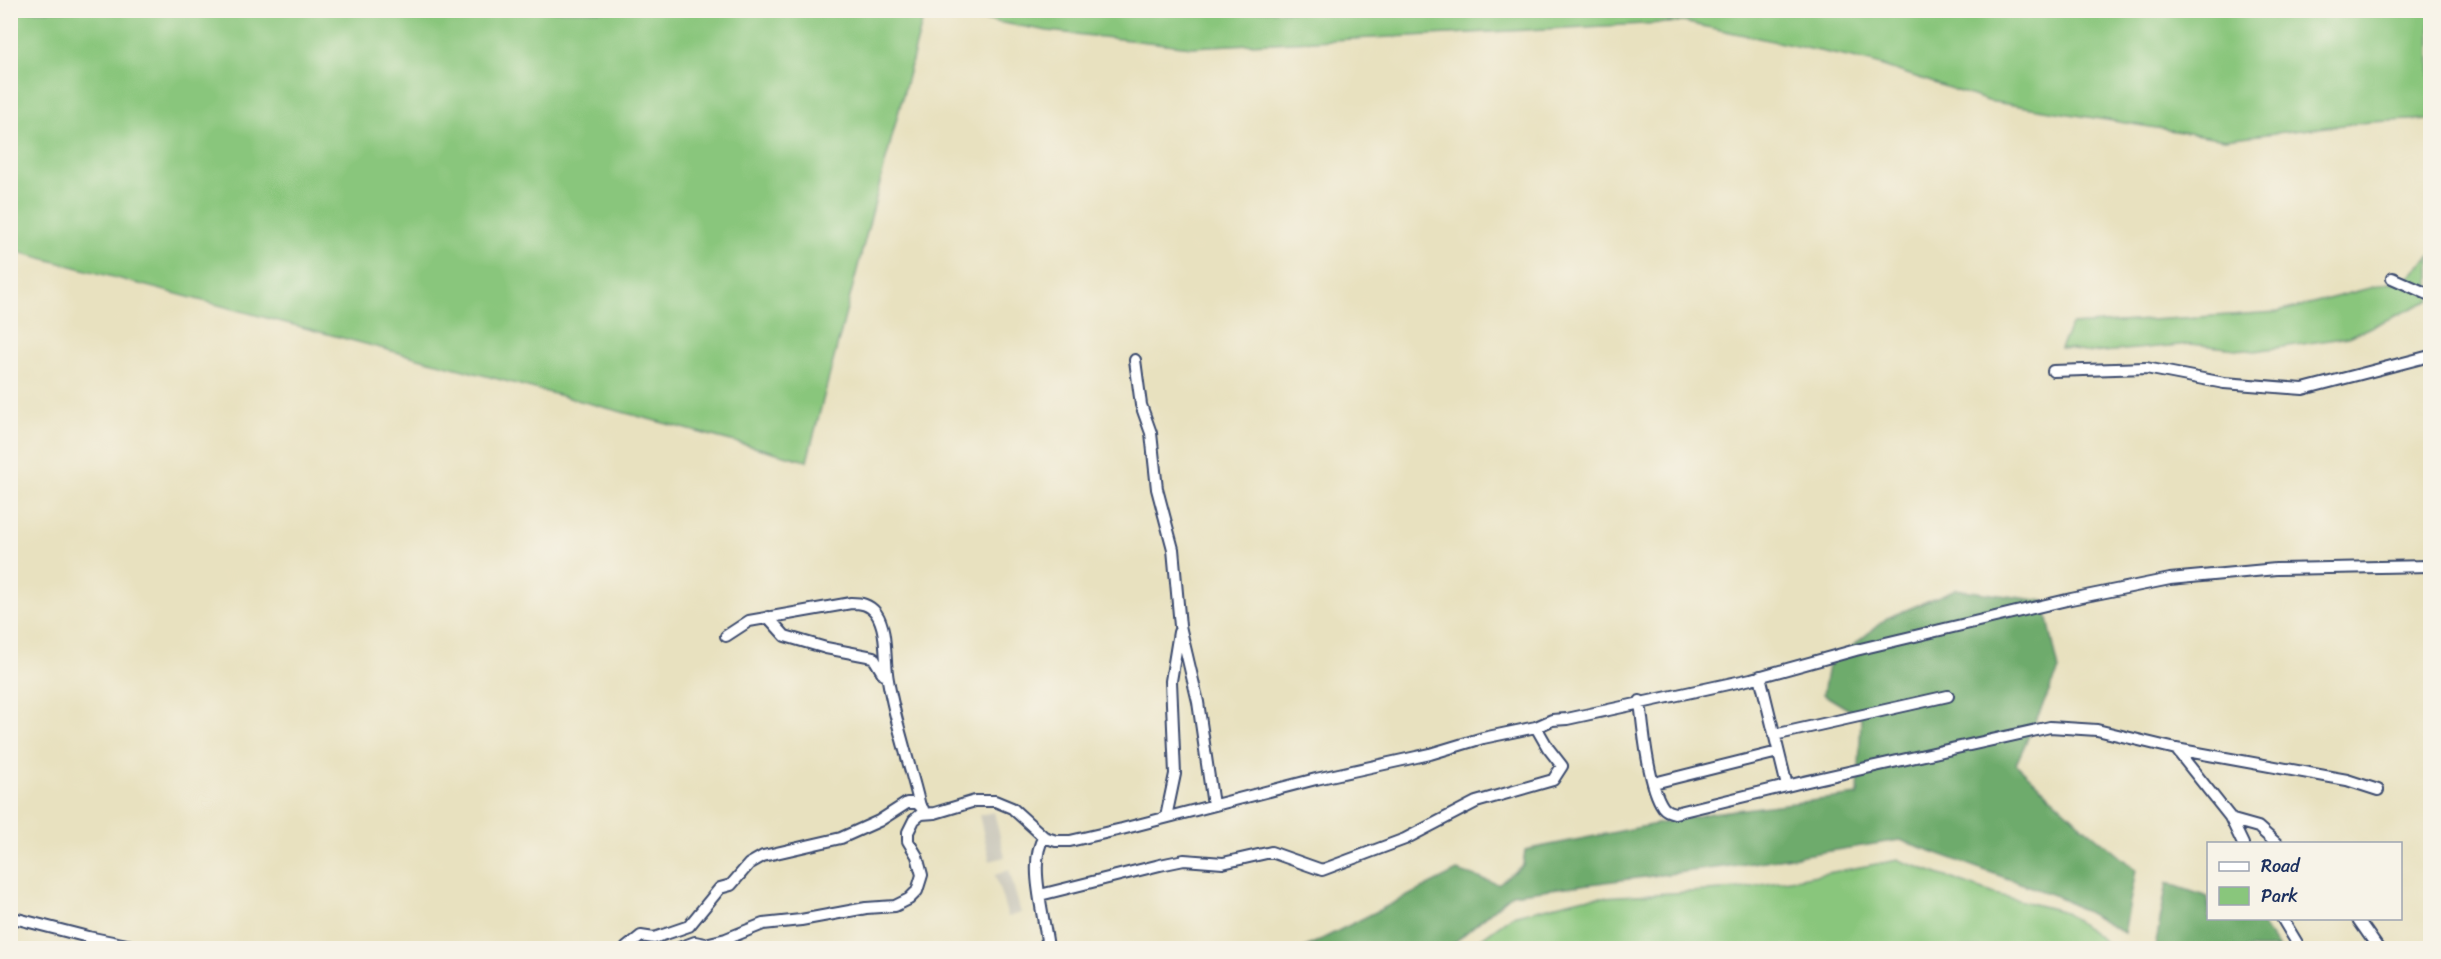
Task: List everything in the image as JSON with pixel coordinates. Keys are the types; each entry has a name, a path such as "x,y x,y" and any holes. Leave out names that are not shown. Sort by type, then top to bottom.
{"street":[{"path":"2392,278 2430,295"},
{"path":"2053,371 2146,368 2224,383 2303,389 2430,356"},
{"path":"1135,360 1141,405 1150,433 1157,489 1173,549 1180,626 1198,702 1213,805"},
{"path":"679,948 695,942 705,944 726,939 763,924 801,920 866,908 895,906 904,902 917,891 922,875 917,856 910,846 908,832 917,816 924,810 975,801 995,801 1012,808 1044,837 1056,841 1070,841 1430,754 1483,738 1536,727 1552,720 1567,719 1760,676 2071,598 2170,579 2276,569 2430,566"},
{"path":"726,636 749,621 851,603 867,605 876,613 882,629 888,682 924,810"},
{"path":"768,617 785,636 826,648 873,657 888,682"},
{"path":"1166,817 1175,774 1171,681 1180,626"},
{"path":"1760,676 1787,786"},
{"path":"1774,735 1948,696"},
{"path":"1640,701 1654,783 1664,808 1675,813 2050,727 2097,730 2176,749 2347,780 2378,789"},
{"path":"1040,895 1184,860 1223,863 1271,852 1322,870 1425,830 1476,802 1553,780 1562,766 1536,727"},
{"path":"2176,749 2203,779 2233,820 2243,842"},
{"path":"1654,783 1778,752"},
{"path":"626,948 641,936 654,938 689,926 720,888 731,885 749,864 763,856 841,838 879,821 907,803 924,810"},
{"path":"2233,820 2258,827 2276,842"},
{"path":"1044,837 1036,859 1036,878 1048,948"},
{"path":"10,917 88,938 142,948"},
{"path":"2283,920 2300,948"},
{"path":"2358,920 2378,948"}],"shaded area":[{"path":"994,812 1005,857 990,861 979,815"},
{"path":"1009,870 1021,913 1008,917 995,875"}],"green space":[{"path":"10,11 925,11 807,461 11,250"},
{"path":"935,11 2430,11 2430,119 2369,122 2225,139 1988,101 1871,62 1683,22 1192,47 1048,31"},
{"path":"2430,256 2430,300 2349,337 2255,351 2191,344 2091,353 2060,348 2071,325 2278,312 2408,278"},
{"path":"1956,589 2044,601 2059,670 2016,764 2078,822 2136,870 2124,933 2059,897 1900,840 1746,864 1512,894 1448,948 1304,948 1457,871 1498,884 1523,865 1525,850 1712,813 1858,795 1861,717 1823,694 1828,666 1887,618"},
{"path":"1898,860 1995,894 2065,912 2113,948 1468,948 1512,916 1585,898 1740,889"},
{"path":"2167,883 2207,897 2207,920 2259,920 2279,948 2155,948"}]}
